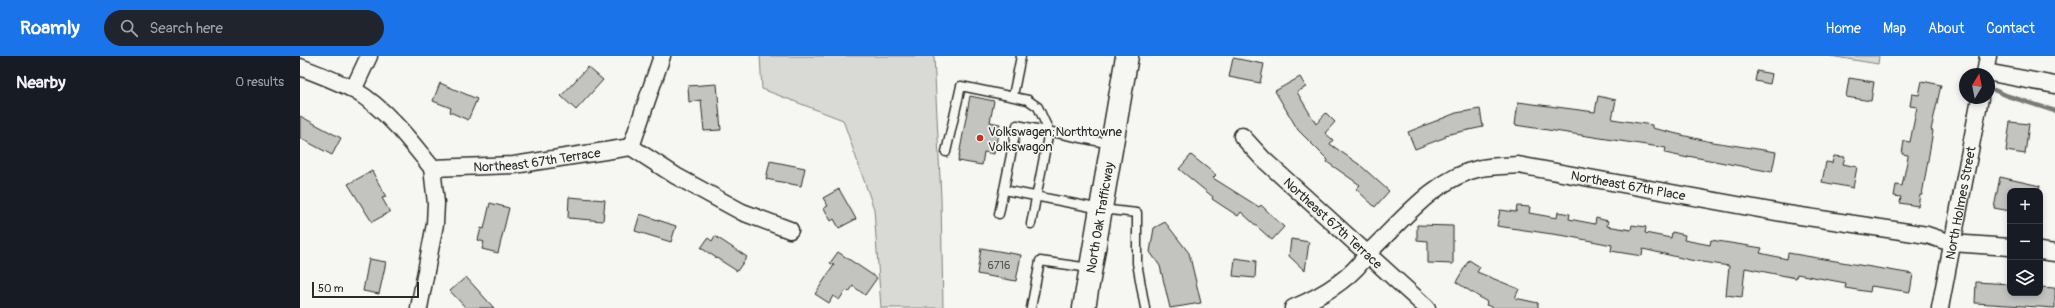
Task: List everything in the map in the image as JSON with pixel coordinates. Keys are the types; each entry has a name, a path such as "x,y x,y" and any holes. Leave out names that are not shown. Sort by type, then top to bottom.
{"main road":[{"name":"North Oak Trafficway","path":"1084,308 1112,144 1124,57"}],"street":[{"path":"353,90 369,56"},
{"path":"662,56 631,147 676,176 742,212 790,230"},
{"path":"1986,68 1988,56"},
{"path":"300,67 353,90 390,120 414,145 432,168 436,202 435,224 419,308"},
{"path":"1995,75 2055,85"},
{"name":"North Holmes Street","path":"1940,308 1951,243 1979,104"},
{"name":"Northeast 67th Terrace","path":"1242,136 1263,159 1427,308"},
{"name":"Northeast 67th Terrace","path":"432,168 514,165 631,147"},
{"name":"Northeast 67th Place","path":"1293,308 1310,301 1339,282 1361,264 1368,253 1430,192 1454,177 1482,168 1518,165 1787,214 1901,231 1927,236 1951,243 2007,247"},
{"path":"2043,251 2055,253"}],"lane":[{"path":"1013,96 1021,56"},
{"path":"946,152 961,86 1028,100 1038,107 1049,131 1031,224"},
{"path":"999,214 1017,125 1112,144"},
{"path":"1004,190 1101,209 1137,213 1137,263 1145,308"},
{"path":"1031,308 1040,261 1091,268"}],"shaded area":[{"path":"760,56 934,56 941,198 943,308 881,308 874,209 843,120 762,89"},
{"path":"1830,56 1879,56 1878,64"}],"building":[{"path":"1233,58 1264,64 1260,83 1229,77"},
{"path":"588,67 603,80 576,110 561,96"},
{"path":"1757,71 1772,74 1770,84 1755,81"},
{"path":"1300,77 1306,87 1297,92 1316,124 1326,113 1335,122 1325,133 1333,140 1330,144 1360,165 1389,191 1375,207 1356,189 1360,185 1327,162 1328,160 1298,130 1275,91"},
{"path":"1849,78 1874,82 1871,101 1846,97"},
{"path":"1922,81 1941,85 1931,130 1933,131 1922,195 1920,195 1918,206 1900,203 1901,197 1894,196 1896,185 1902,186 1908,157 1908,155 1902,154 1904,141 1910,142 1917,107 1910,106 1912,94 1919,95"},
{"path":"440,83 477,99 468,120 450,112 451,108 433,101"},
{"path":"717,84 721,130 704,131 701,100 689,102 688,86"},
{"name":"Volkswagen;Northtowne Volkswagon","path":"970,96 994,101 990,122 1000,124 994,154 984,152 982,165 958,161"},
{"path":"1598,96 1616,100 1612,119 1652,125 1652,128 1707,141 1776,152 1772,172 1665,153 1666,148 1515,125 1518,102 1595,112"},
{"path":"1480,109 1483,127 1445,135 1446,137 1415,149 1408,132 1456,113"},
{"path":"300,116 341,138 332,155 300,138"},
{"path":"2010,122 2029,124 2025,154 2006,151"},
{"path":"1191,155 1216,175 1213,178 1259,207 1261,205 1284,227 1272,240 1241,212 1238,216 1212,199 1213,197 1179,169"},
{"path":"1834,156 1845,157 1843,164 1857,167 1853,188 1822,182 1826,162 1832,163"},
{"path":"770,161 805,168 801,186 766,179"},
{"path":"372,171 386,197 382,198 390,212 372,222 348,184"},
{"path":"2000,177 2040,186 2040,188 2007,188 2007,210 1994,208"},
{"path":"839,189 856,219 839,228 834,219 831,221 824,208 828,206 823,198"},
{"path":"569,197 605,200 603,221 568,218"},
{"path":"490,203 509,208 498,253 482,249 484,242 478,240 481,228 484,229"},
{"path":"1517,206 1530,207 1529,213 1557,218 1558,212 1570,214 1569,219 1595,224 1596,218 1608,221 1607,226 1631,230 1632,225 1646,227 1645,233 1671,238 1672,232 1685,235 1684,240 1710,245 1711,240 1762,248 1760,253 1787,259 1788,253 1913,274 1910,292 1871,286 1870,292 1845,288 1846,283 1797,274 1796,278 1745,268 1742,297 1726,295 1729,266 1690,260 1643,249 1642,256 1611,251 1612,245 1566,236 1497,226 1500,210 1516,212"},
{"path":"640,214 676,226 671,242 635,231"},
{"path":"1165,222 1189,253 1201,303 1170,308 1160,266 1150,252 1154,228"},
{"path":"1417,225 1453,226 1453,264 1428,263 1428,241 1417,240"},
{"path":"715,236 747,257 737,271 701,248 708,238 712,241"},
{"path":"1291,239 1309,242 1305,271 1289,256"},
{"path":"981,248 1021,255 1016,281 977,274"},
{"path":"838,252 877,278 865,295 853,286 849,292 846,290 839,300 833,296 829,303 815,294 834,265 830,263"},
{"path":"1235,258 1256,261 1255,278 1233,276"},
{"path":"369,259 386,262 379,294 363,291"},
{"path":"1469,260 1480,267 1477,272 1519,289 1515,298 1538,303 1538,308 1495,308 1486,305 1487,302 1456,282"},
{"path":"466,277 494,308 466,308 450,291"},
{"path":"1976,282 2007,284 2007,296 2043,296 2043,287 2055,288 2055,308 1975,303"}],"waterway":[{"path":"1995,90 2055,111"}],"place":[{"name":"Volkswagen;Northtowne Volkswagon","path":"980,138"}]}
